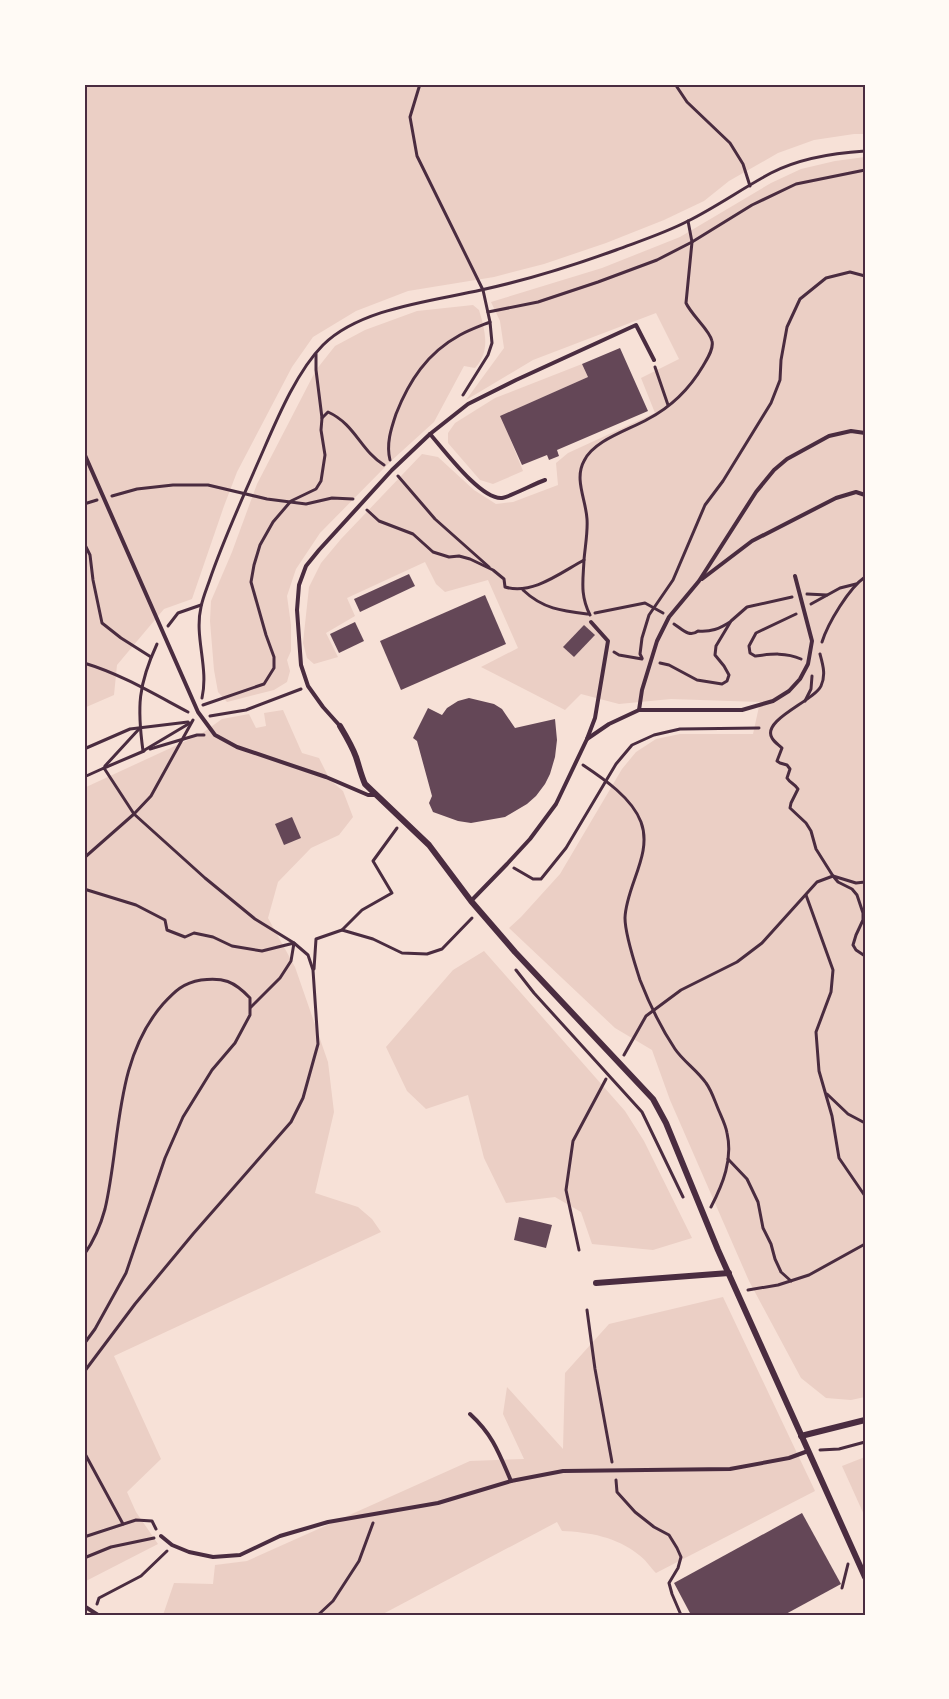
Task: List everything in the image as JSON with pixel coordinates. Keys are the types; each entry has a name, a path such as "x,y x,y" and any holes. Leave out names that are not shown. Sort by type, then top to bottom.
{"street":[{"path":"340,726 350,741 365,784 429,845 471,901 515,952 653,1099 666,1123 737,1292 865,1577"},
{"path":"596,1283 729,1273"},
{"path":"801,1436 865,1420"}],"lane":[{"path":"340,726 308,686 301,665 297,610 299,585 306,566 392,470 430,434 468,404 636,325 654,360"},
{"path":"639,710 642,690 657,641 668,619 697,583 756,492 774,470 787,459 828,436 851,431 865,433"},
{"path":"430,434 470,480 488,495 502,498 545,480"},
{"path":"84,453 198,712 215,735 237,747 326,777 368,795 378,795"},
{"path":"697,583 752,541 836,498 856,492 865,495"},
{"path":"587,740 609,724 639,710 742,710 773,701 789,691 800,679 808,664 812,641 795,576"},
{"path":"471,901 507,864 556,804 587,740 595,718 608,641 591,622"},
{"path":"470,1414 492,1439 511,1481"},
{"path":"161,1536 172,1545 189,1552 213,1557 240,1555 280,1536 328,1522 438,1503 511,1481 563,1471 730,1469 789,1458 808,1450"},
{"path":"84,1606 96,1613"}],"path":[{"path":"420,84 410,117 417,156 483,290 490,322 492,343 488,356 463,395"},
{"path":"675,84 687,102 730,143 743,164 750,186"},
{"path":"316,353 325,455 321,481 316,489 291,501 273,522 260,545 251,582 274,657 274,668 264,684 200,706 205,680 198,622 201,605 219,551 269,437 299,376 316,353 326,342 349,327 376,315 411,304 483,290 576,265 666,231 688,221 772,172 805,160 865,151"},
{"path":"488,312 538,302 657,260 692,242 752,205 796,184 865,170"},
{"path":"602,634 589,614 582,588 588,522 580,478 584,461 593,450 610,437 650,418 686,390 702,369 712,349 709,334 690,312 686,303 692,242 688,221"},
{"path":"648,674 640,654 649,615 673,580 705,505 723,481 771,403 780,380 787,327 800,299 826,278 850,273 865,276"},
{"path":"392,470 388,451 390,433 401,402 415,374 436,353 459,336 490,322"},
{"path":"654,360 668,405"},
{"path":"322,418 328,412 338,416 348,425 374,459 392,470 435,519 504,579 505,587 514,590 522,589 544,581 584,560"},
{"path":"124,492 173,485 208,484 267,500 306,504 332,498 354,499 379,521 413,534 434,552 449,558 459,556 470,559 493,570"},
{"path":"84,543 90,555 102,623 151,657"},
{"path":"808,664 819,652 825,630 856,584 865,577"},
{"path":"804,702 813,682 808,664 790,654 755,656 750,653 748,646 756,633 803,610 840,588 856,584"},
{"path":"522,589 534,600 571,612 589,614 645,603 654,607 689,634 718,630 747,607 800,595 827,595"},
{"path":"143,751 139,702 141,687 151,657 163,633 178,613 201,605"},
{"path":"607,648 619,655 669,665 697,680 722,684 727,681 729,675 714,655 716,646 731,621"},
{"path":"819,652 825,669 821,687 804,702 783,715 772,728 770,735 782,748 777,761 787,765 790,769 789,781 798,789 790,803 790,808 811,831 816,849 832,876 857,894 863,920 854,945 856,950 865,956"},
{"path":"84,663 141,687 196,717 143,751"},
{"path":"84,749 130,729 190,722 218,713 246,710 308,686"},
{"path":"84,858 151,796 190,722"},
{"path":"104,768 140,728"},
{"path":"507,864 533,879 541,879 566,848 616,764 632,745 654,735 680,729 759,728"},
{"path":"84,777 143,751 196,735 215,735"},
{"path":"577,760 622,795 640,819 645,835 640,863 627,901 625,921 633,960 654,1011 676,1050 710,1090 727,1132 728,1159 721,1185 706,1216"},
{"path":"104,768 134,814 205,878 255,919 294,943 308,955 314,970"},
{"path":"84,1372 135,1304 291,1122 303,1098 318,1044 314,970 316,939 342,930 362,910 392,893 373,861 404,820"},
{"path":"619,1064 646,1016 681,990 737,962 762,943 817,882 832,876 856,883 865,882"},
{"path":"84,889 136,905 165,920 167,930 185,937 194,933 213,936 232,946 262,951 294,943"},
{"path":"806,895 833,970 831,992 816,1032 819,1071 832,1116 839,1158 865,1196"},
{"path":"342,930 373,939 402,953 427,954 441,949 473,917"},
{"path":"250,1008 280,978 291,961 294,943"},
{"path":"514,968 642,1112 685,1200"},
{"path":"84,1255 90,1246 104,1210 128,1069 140,1039 156,1011 176,989 196,981 218,978 239,987 250,998 250,1015 235,1043 212,1070 183,1117 165,1158 126,1273 95,1329 84,1344"},
{"path":"579,1250 566,1190 573,1141 606,1079"},
{"path":"825,1093 848,1114 865,1123"},
{"path":"728,1159 747,1179 758,1202 763,1228 775,1259 781,1272 791,1281"},
{"path":"737,1292 778,1286 809,1275 865,1244"},
{"path":"587,1310 595,1369 618,1492 642,1519 669,1535 677,1548 681,1557 669,1584 681,1615"},
{"path":"808,1450 839,1449 865,1442"},
{"path":"84,1452 123,1524"},
{"path":"318,1615 333,1601 359,1561 376,1513"},
{"path":"84,1536 136,1520 152,1521 161,1536 111,1547 84,1558"},
{"path":"96,1613 99,1598 141,1576 172,1545"},
{"path":"842,1588 852,1551"}],"shaded area":[{"path":"84,84 865,84 865,134 814,140 778,153 729,181 704,201 606,243 544,264 494,277 408,291 356,311 313,337 292,367 237,472 192,599 164,609 117,665 114,695 84,708"},
{"path":"865,157 865,1397 851,1400 826,1398 801,1378 749,1281 670,1100 652,1050 615,1028 509,928 560,874 622,769 636,752 656,739 680,734 753,734 760,702 671,699 619,704 581,694 565,710 481,667 518,648 488,580 445,592 436,584 425,562 347,598 355,616 326,633 338,657 314,664 307,658 303,643 309,587 321,563 422,454 438,457 474,490 496,504 513,502 558,485 556,463 568,453 655,413 641,378 679,359 656,313 533,360 466,400 504,348 500,321 491,302 602,268 680,237 771,183 801,169"},
{"path":"473,305 479,310 485,333 485,347 480,361 475,368 464,366 434,422 391,461 320,533 296,569 287,596 291,625 291,651 287,660 290,671 287,682 274,690 227,702 218,692 214,670 210,621 211,601 257,484 316,370 335,346 365,330 417,311"},
{"path":"582,364 588,377 501,416 523,471 493,484 480,480 448,443 448,433 455,423 495,398"},
{"path":"283,710 302,753 319,758 330,780 343,791 353,817 339,835 311,848 278,882 268,918 295,967 328,1062 334,1112 315,1193 358,1207 372,1219 381,1232 114,1356 161,1459 127,1492 136,1512 158,1544 84,1582 84,788 201,734 222,719 249,714 256,728 266,726 264,713"},
{"path":"484,951 625,1111 644,1141 692,1238 653,1250 592,1244 581,1212 555,1197 506,1203 484,1158 468,1095 426,1109 407,1091 386,1047 453,970"},
{"path":"723,1297 815,1491 656,1573 641,1557 621,1544 592,1534 562,1531 557,1522 381,1615 163,1615 174,1583 213,1584 215,1565 247,1561 470,1461 524,1459 503,1414 507,1387 563,1449 565,1373 609,1324"},
{"path":"865,1457 865,1517 842,1466"}],"building":[{"path":"620,348 648,411 557,450 559,456 549,460 547,455 522,465 500,416 588,377 582,364"},
{"path":"409,574 415,586 360,612 354,599"},
{"path":"485,595 506,644 401,690 380,641"},
{"path":"355,622 364,641 339,653 330,634"},
{"path":"584,625 595,635 574,657 563,647"},
{"path":"469,698 494,704 502,709 515,728 555,719 557,740 550,774 536,796 505,817 471,823 433,812 429,803 432,796 417,741 413,738 428,708 442,715 447,708 458,701"},
{"path":"292,817 301,838 284,845 275,824"},
{"path":"519,1217 552,1225 546,1248 514,1240"},
{"path":"802,1513 841,1584 784,1615 691,1615 674,1583"}]}
